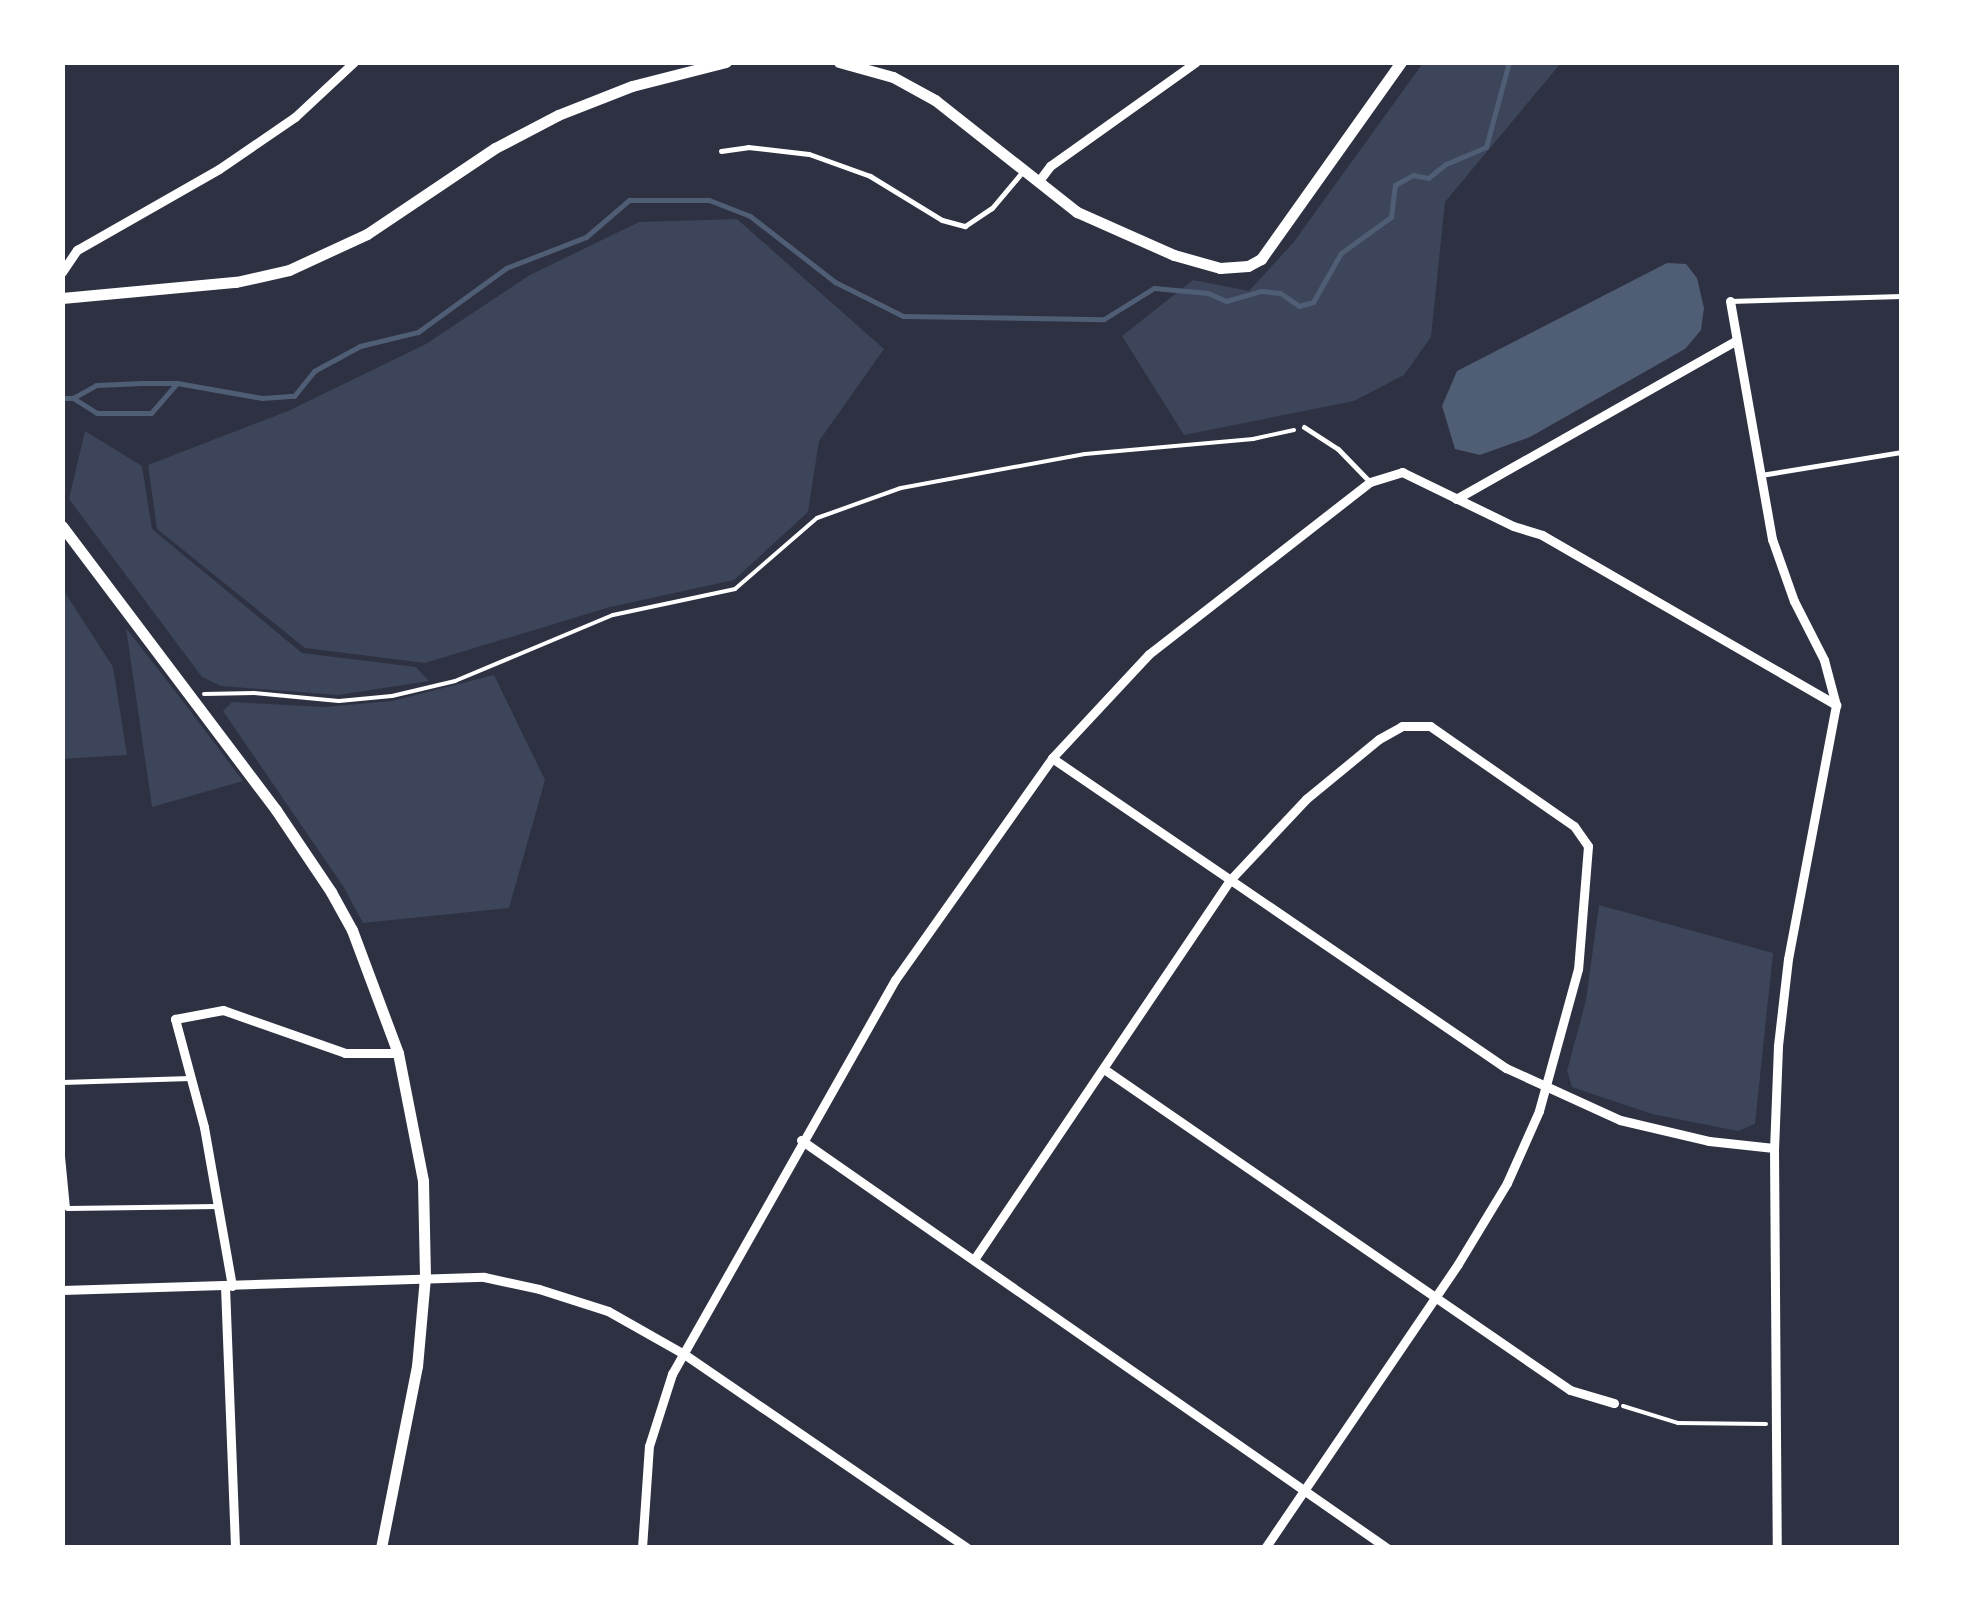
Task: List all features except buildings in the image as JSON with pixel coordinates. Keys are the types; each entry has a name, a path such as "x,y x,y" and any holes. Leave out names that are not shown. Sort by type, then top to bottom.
{"street":[{"path":"62,272 77,250 218,170 295,117 354,62"},
{"path":"62,298 236,282 289,270 367,234 495,148 558,115 632,86 726,62"},
{"path":"839,62 913,87 964,121 1076,212 1158,249 1220,268 1248,266 1261,259 1401,62"},
{"path":"1038,182 1050,166 1196,62"},
{"path":"1730,302 1772,538 1794,601 1824,660 1836,705 1788,960 1778,1046 1774,1148 1778,1548"},
{"path":"1456,498 1736,340"},
{"path":"642,1548 649,1446 660,1401 802,1140 896,980 1052,758 1149,654 1370,482 1402,472 1576,554 1836,705"},
{"path":"62,526 190,695 331,892 352,930 398,1053 423,1181 425,1277 418,1366 381,1548"},
{"path":"975,1258 1230,880 1306,799 1380,739 1402,726 1430,726 1574,826 1588,846 1578,969 1546,1088 1507,1183 1434,1299 1265,1548"},
{"path":"1052,758 1506,1068 1620,1120 1709,1142 1774,1148"},
{"path":"235,1548 228,1286 220,1206 175,1018 224,1010 345,1054 398,1053"},
{"path":"1104,1068 1570,1390 1614,1403"},
{"path":"802,1140 1387,1548"},
{"path":"62,1290 425,1277 484,1277 539,1288 608,1312 684,1354 968,1548"}],"lane":[{"path":"721,151 748,147 809,154 870,176 942,220 965,226 992,208 1023,171"},
{"path":"1730,302 1902,296"},
{"path":"1304,427 1338,450 1370,482"},
{"path":"1761,475 1902,452"},
{"path":"62,1082 190,1078"},
{"path":"62,1156 67,1208 220,1206"}],"path":[{"path":"190,695 254,693 339,701 392,696 455,681 613,615 736,589 817,518 900,488 1085,454 1253,439 1304,427"},
{"path":"1614,1403 1678,1423 1776,1424"}],"shaded area":[{"path":"1423,63 1561,63 1445,202 1431,337 1404,375 1354,401 1184,435 1122,336 1193,280 1249,291 1293,243"},
{"path":"737,219 884,349 819,441 808,512 734,580 610,607 425,663 305,648 157,529 148,465 288,411 426,344 530,275 639,222"},
{"path":"1667,263 1686,264 1697,278 1704,308 1701,330 1685,349 1530,437 1480,455 1455,449 1442,406 1457,371"},
{"path":"85,431 142,466 152,529 302,653 416,667 429,681 338,695 221,686 202,677 69,499"},
{"path":"62,588 113,667 127,755 63,759"},
{"path":"126,628 185,704 243,781 152,807"},
{"path":"494,675 545,780 509,908 363,923 343,886 223,711 232,702 324,707 392,701"},
{"path":"1599,905 1773,953 1755,1124 1738,1131 1652,1114 1572,1087 1567,1071 1586,1000"}],"waterway":[{"path":"62,398 73,398 96,385 142,383 177,383 262,398 294,396 314,371 360,346 418,332 506,268 586,237 629,200 709,200 750,216 835,282 903,316 1104,319 1154,288 1208,293 1226,301 1261,291 1280,293 1299,306 1313,302 1341,253 1391,217 1395,185 1413,175 1428,178 1446,164 1486,147 1509,62"},
{"path":"73,398 97,413 151,413 177,383"}]}
